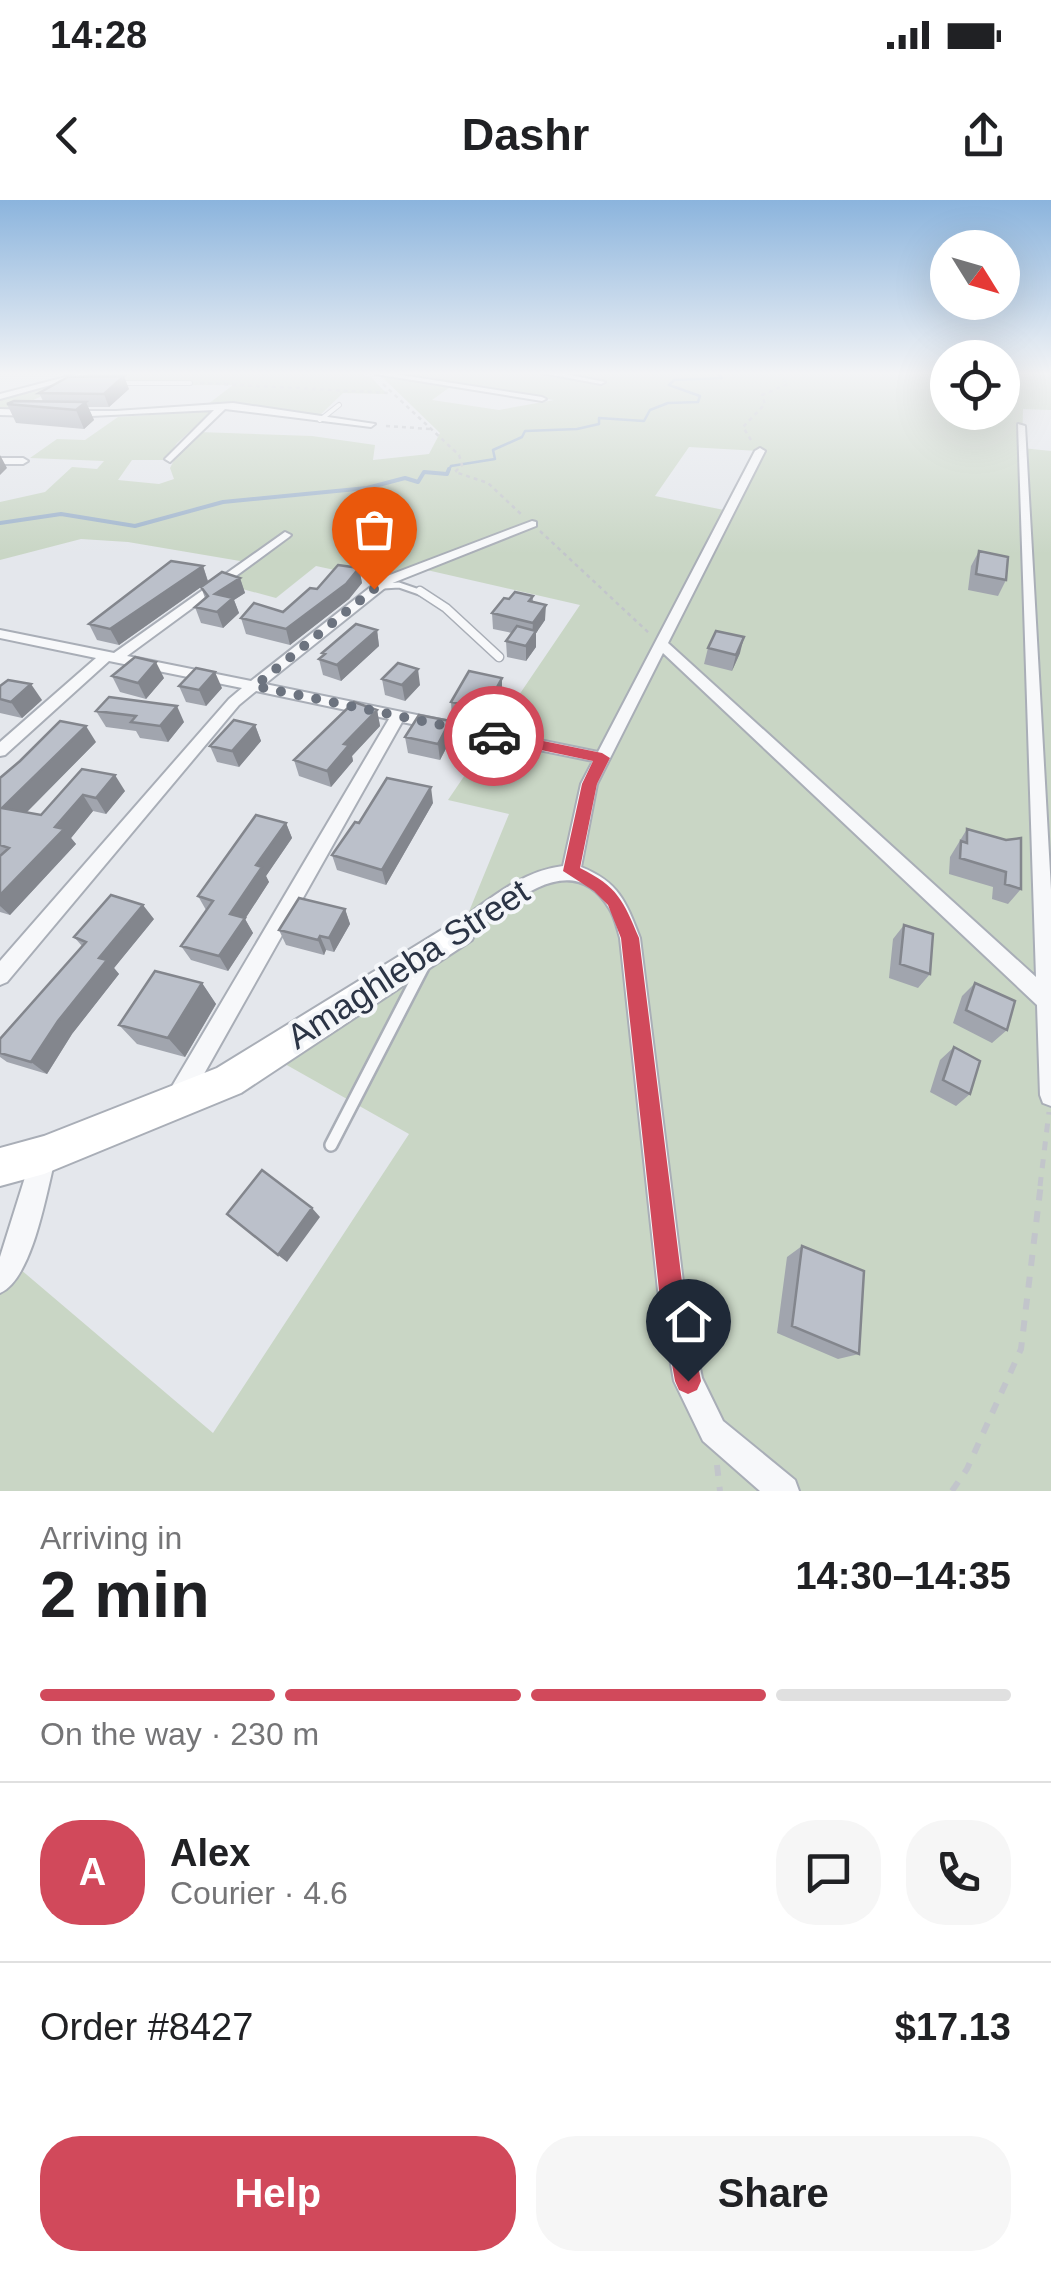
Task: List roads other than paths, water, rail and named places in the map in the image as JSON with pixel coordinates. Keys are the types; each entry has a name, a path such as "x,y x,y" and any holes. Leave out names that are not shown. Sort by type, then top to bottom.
{"street":[{"path":"170,460 197,433"},
{"path":"1021,433 1051,1096"},
{"path":"760,452 589,784 571,871 600,886 615,902 630,938 671,1290 688,1381 713,1431 784,1491"},
{"path":"0,461 22,461"},
{"path":"0,976 234,702 374,589 404,573 532,524"},
{"path":"0,751 111,657 285,535"},
{"path":"0,634 602,758"},
{"path":"661,644 1047,1001"},
{"path":"174,1105 398,716"},
{"name":"Amaghleba Street","path":"0,1167 44,1155 228,1081 543,876 571,871"},
{"path":"0,1280 15,1258 44,1155"}],"lane":[{"path":"374,589 392,584 428,596 500,657"},
{"path":"330,1145 416,987 427,953"}],"waterway":[{"path":"448,472 451,466 495,459 493,450 524,433"},
{"path":"0,523 61,514 135,526 223,502 367,488 405,478 418,482 424,472 447,474 449,469"}]}
